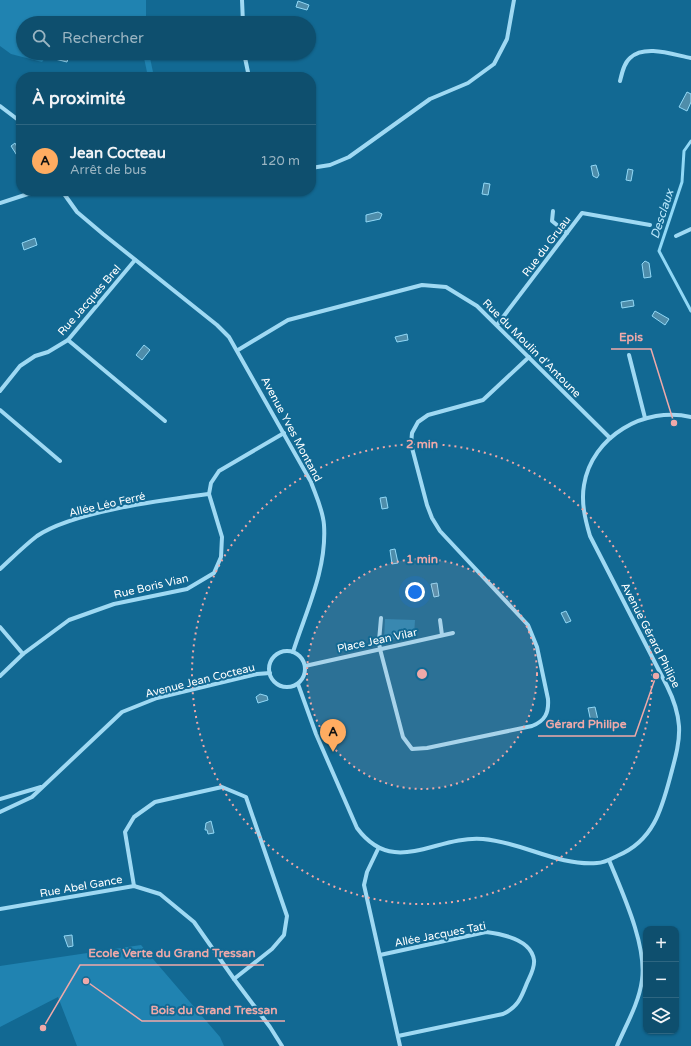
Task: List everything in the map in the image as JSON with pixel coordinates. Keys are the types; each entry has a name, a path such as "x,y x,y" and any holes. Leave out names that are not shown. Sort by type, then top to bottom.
{"street":[{"path":"242,0 242,16"},
{"path":"316,167 330,165 349,157 430,98 468,83 494,64 507,39 514,0"},
{"path":"620,81 630,58 637,54 645,52 659,52 691,58"},
{"path":"245,60 248,72"},
{"path":"0,106 16,118"},
{"path":"0,203 22,196"},
{"name":"Avenue Yves Montand","path":"66,196 77,212 217,325 229,337 238,350 311,482 320,505 324,524 322,562 318,580 293,652"},
{"path":"553,211 552,221 567,233"},
{"name":"Rue du Gruau","path":"497,325 582,213 650,225"},
{"path":"676,236 691,229"},
{"name":"Rue Jacques Brel","path":"0,391 20,366 35,356 48,352 68,340 135,260"},
{"name":"Rue du Moulin d'Antoune","path":"238,350 288,320 422,285 446,287 477,306 610,438"},
{"path":"68,340 165,421"},
{"path":"629,355 645,418"},
{"path":"381,618 379,640 380,649 403,736 412,749 427,748 532,726 540,723 545,717 549,708 548,699 537,647 528,625 440,531 432,518 427,505 411,444 412,433 418,422 428,416 483,400 529,357"},
{"path":"0,410 60,461"},
{"path":"610,438 622,428 645,418 669,414 691,417"},
{"path":"209,494 211,483 219,471 284,433"},
{"name":"Avenue Gérard Philipe","path":"298,684 316,734 357,828 365,839 378,849 385,852 402,853 467,839 483,839 497,841 570,862 600,863 634,847 647,834 657,820 673,765 679,726 676,711 667,686 590,536 585,520 583,500 587,473 595,456 610,438"},
{"name":"Allée Léo Ferré","path":"0,569 37,536 72,520 118,509 209,494"},
{"name":"Rue Boris Vian","path":"0,676 23,654 69,620 114,604 187,589 214,573 221,556 222,537 209,494"},
{"path":"440,620 442,635"},
{"path":"0,627 23,654"},
{"name":"Place Jean Vilar","path":"305,666 453,633"},
{"path":"280,652 293,652 301,657 305,666 304,676 298,684 292,687 281,686 272,678 270,673 271,661 280,652"},
{"name":"Avenue Jean Cocteau","path":"0,812 32,797 122,712 157,698 257,674 270,673"},
{"name":"Avenue Jean Cocteau","path":"0,799 28,792 45,785"},
{"path":"134,886 125,832 134,817 155,802 222,787 246,797 287,916 284,935 272,949 234,979"},
{"path":"378,849 367,872 364,885 400,1046"},
{"path":"609,860 636,935 642,959 642,980 639,993 617,1046"},
{"name":"Rue Abel Gance","path":"0,909 134,886 160,894 194,922 270,1027 282,1046"},
{"name":"Allée Jacques Tati","path":"380,955 486,932 497,933 517,940 532,952 534,960 533,969 520,1002 513,1009 503,1014 398,1036"}],"shaded area":[{"path":"0,0 146,0 146,16 16,16 16,55 11,54 0,46"},
{"path":"298,1 309,5 307,10 296,7"},
{"path":"144,60 150,60 153,72 147,72"},
{"path":"687,92 691,94 691,102 687,111 679,107"},
{"path":"15,143 16,154 11,146"},
{"path":"596,165 599,175 597,178 593,176 591,166"},
{"path":"628,169 633,170 631,181 626,180"},
{"path":"484,183 490,184 488,195 482,194"},
{"path":"378,212 382,214 380,219 366,222 366,215"},
{"path":"35,238 37,245 24,250 22,243"},
{"path":"645,261 649,263 651,277 644,278 642,264"},
{"path":"633,300 634,306 622,308 621,302"},
{"path":"655,311 669,319 665,325 652,316"},
{"path":"407,334 408,340 397,342 395,337"},
{"path":"144,345 150,350 142,360 136,355"},
{"path":"386,497 388,508 382,509 380,498"},
{"path":"395,549 398,563 392,564 390,550"},
{"path":"437,583 439,596 434,597 431,584"},
{"path":"566,611 571,621 566,623 561,613"},
{"path":"385,619 415,620 414,635 386,641 384,640"},
{"path":"260,694 267,696 268,700 258,703 256,697"},
{"path":"595,707 598,720 591,722 588,708"},
{"path":"211,821 214,833 208,834 207,830 205,830 206,823"},
{"path":"72,935 73,946 68,947 64,936"},
{"path":"141,945 220,1037 224,1046 77,1046 58,997 0,1027 0,966"}],"waterway":[{"name":"Desclaux","path":"691,141 684,151 682,182 659,251 691,311"}],"place":[{"name":"Epis","path":"674,423"},
{"name":"Gérard Philipe","path":"656,676"},
{"name":"Jean Cocteau","path":"333,752"},
{"name":"Bois du Grand Tressan","path":"86,981"},
{"name":"Ecole Verte du Grand Tressan","path":"43,1028"}]}
